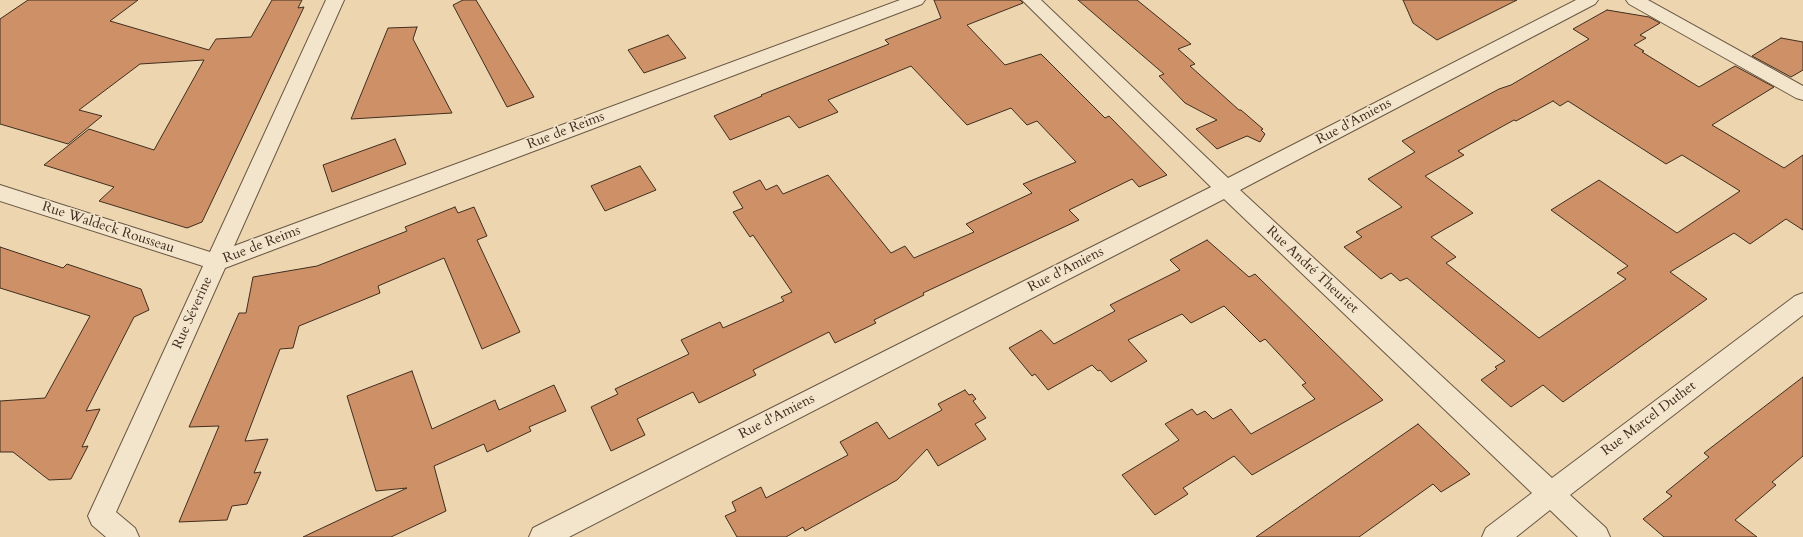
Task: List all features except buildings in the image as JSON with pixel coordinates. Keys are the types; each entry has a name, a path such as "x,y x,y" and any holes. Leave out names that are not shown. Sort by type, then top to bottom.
{"street":[{"name":"Rue Séverine","path":"126,537 101,516 335,0"},
{"name":"Rue de Reims","path":"216,262 916,0"},
{"name":"Rue André Theuriet","path":"1031,0 1226,189 1597,537"},
{"name":"Rue d'Amiens","path":"542,537 1226,189 1589,0"},
{"path":"1635,0 1803,94"},
{"name":"Rue Waldeck Rousseau","path":"0,193 216,262"},
{"name":"Rue Marcel Duthet","path":"1495,537 1803,302"}]}
